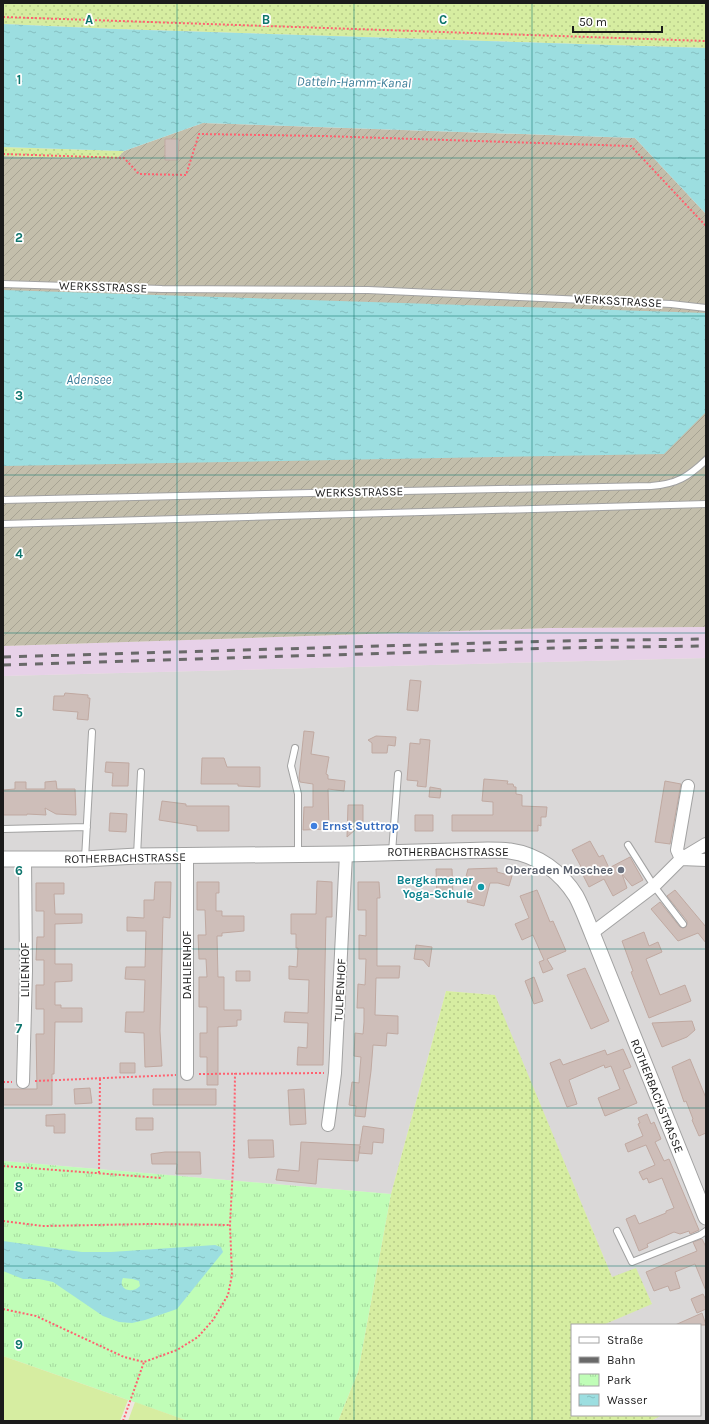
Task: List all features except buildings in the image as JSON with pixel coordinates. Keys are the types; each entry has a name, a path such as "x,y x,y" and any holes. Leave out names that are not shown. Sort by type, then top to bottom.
{"street":[{"path":"681,859 677,850 688,786"},
{"path":"592,933 654,886 681,859 706,844"},
{"name":"ROTHERBACHSTRASSE","path":"3,860 85,859 137,856 298,855 488,850 509,850 522,853 536,859 558,874 576,898 702,1196 706,1217"},
{"name":"TULPENHOF","path":"328,1126 335,1073 346,854"},
{"name":"DAHLIENHOF","path":"187,856 187,1074"},
{"name":"LILIENHOF","path":"23,1082 26,971 25,859"},
{"path":"681,859 706,860"}],"lane":[{"name":"WERKSSTRASSE","path":"3,284 162,289 368,290 671,304 706,308"},
{"name":"WERKSSTRASSE","path":"3,500 651,486 666,485 679,481 690,474 706,460"},
{"path":"3,524 706,504"},
{"path":"85,859 92,732"},
{"path":"295,748 292,766 298,794 298,855"},
{"path":"137,856 141,772"},
{"path":"392,852 398,774"},
{"path":"3,829 87,827"},
{"path":"628,845 654,886 683,924"},
{"path":"617,1231 632,1262 700,1235 706,1231"}],"path":[{"path":"3,17 706,41"},
{"path":"3,154 124,158 139,174 186,175 199,134 323,136 631,146 706,226"},
{"path":"3,1310 36,1316 124,1357 144,1362 177,1350 198,1337 213,1320 228,1295 232,1275 232,1234 230,1225 234,1147 235,1073"},
{"path":"3,1082 187,1074 335,1073"},
{"path":"99,1172 100,1078"},
{"path":"3,1166 99,1172 161,1178"},
{"path":"3,1221 42,1226 150,1224 230,1225"},
{"path":"123,1421 144,1362"}],"shaded area":[{"path":"203,123 635,138 706,214 706,627 550,628 3,646 3,156 116,159 124,151"},
{"path":"706,627 706,658 3,676 3,646 550,628"},
{"path":"706,658 706,1421 651,1421 660,1416 701,1416 701,1324 605,1324 652,1303 612,1277 494,995 446,991 391,1194 3,1161 3,676"}],"green space":[{"path":"3,3 706,3 706,48 3,24"},
{"path":"3,147 124,151 116,159 3,156"},
{"path":"446,991 495,995 612,1277 636,1268 652,1304 605,1324 571,1324 571,1416 660,1416 651,1421 338,1421 358,1372 391,1194"},
{"path":"3,1161 391,1194 358,1372 338,1421 188,1421 3,1356"},
{"path":"3,1356 128,1400 120,1421 3,1421"},
{"path":"135,1402 188,1421 128,1421"}],"water":[{"name":"Datteln-Hamm-Kanal","path":"3,24 706,48 706,214 635,138 203,123 124,151 3,147"},
{"name":"Adensee","path":"3,290 706,313 706,412 664,454 3,466"},
{"path":"3,1241 82,1252 111,1252 215,1245 221,1247 223,1252 177,1309 132,1323 119,1322 103,1316 53,1282 39,1279 23,1279 3,1271","holes":["123,1278 139,1281 140,1286 134,1290 127,1290 124,1288 122,1285"]}],"railway":[{"path":"3,657 554,641 706,639"},
{"path":"3,665 554,648 706,646"}],"place":[{"name":"Ernst Suttrop","path":"314,826"},
{"name":"Oberaden Moschee","path":"621,870"},
{"name":"Bergkamener Yoga-Schule","path":"481,887"}]}
